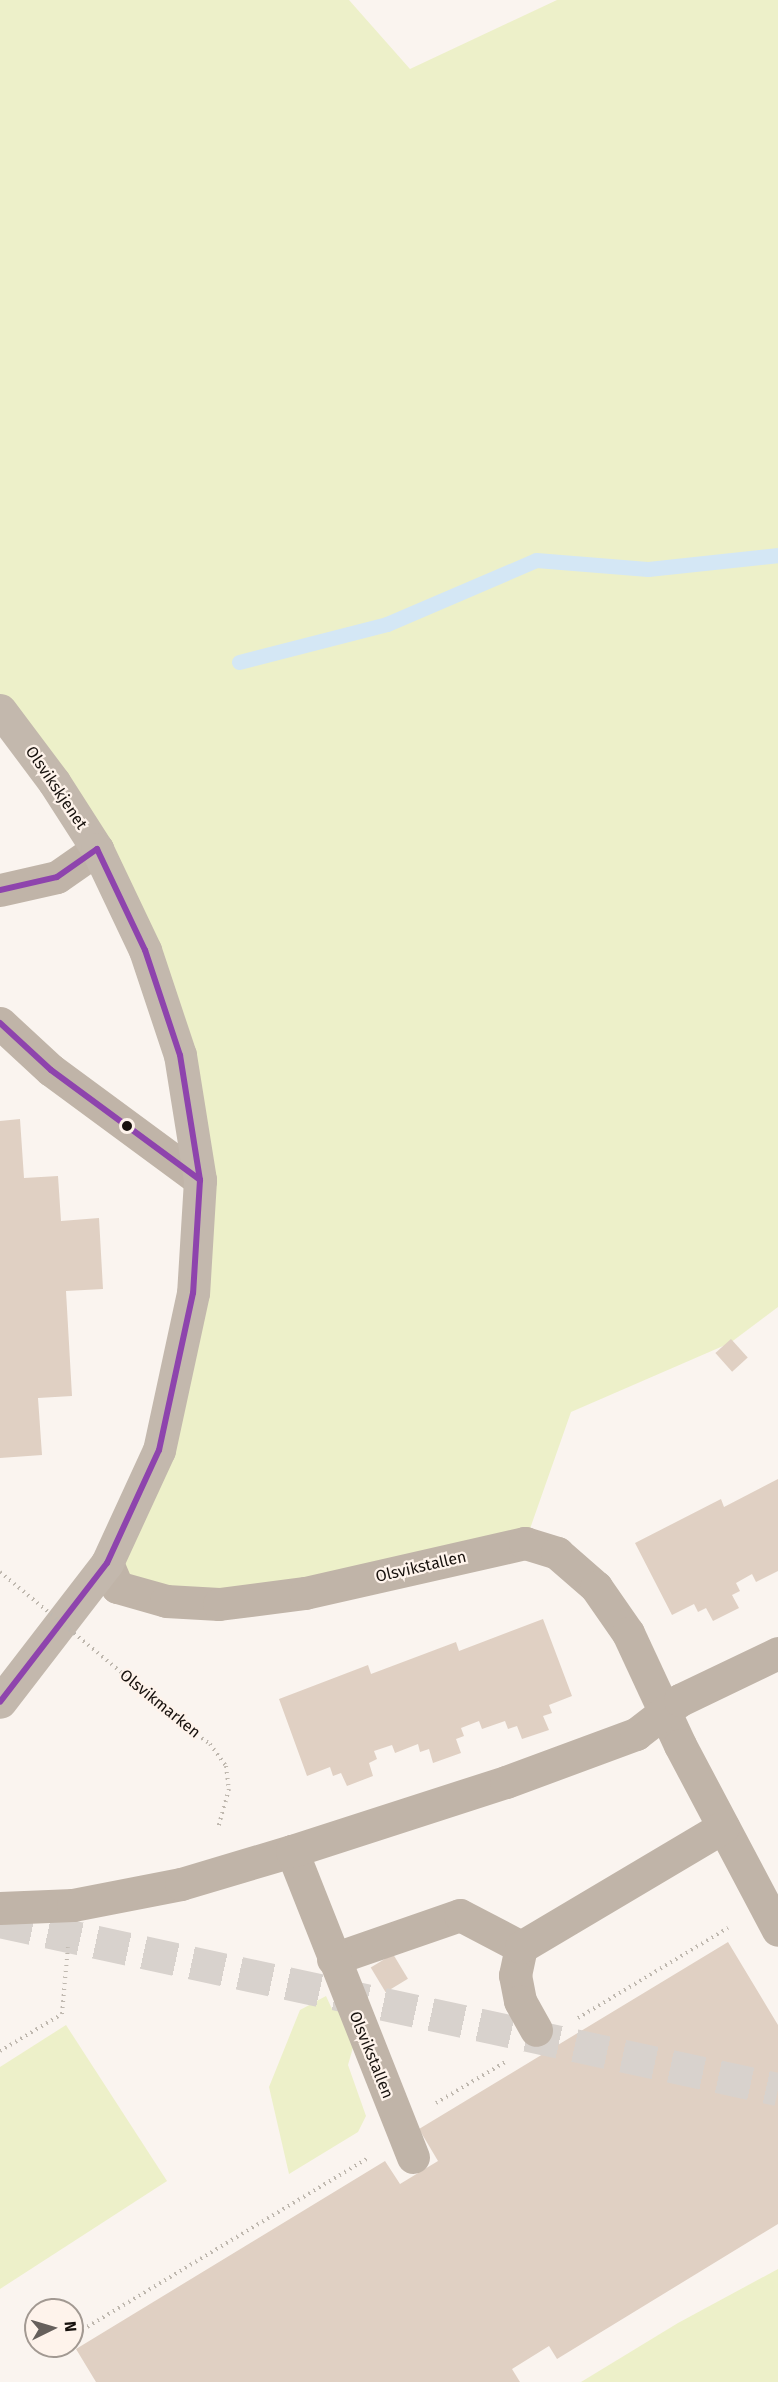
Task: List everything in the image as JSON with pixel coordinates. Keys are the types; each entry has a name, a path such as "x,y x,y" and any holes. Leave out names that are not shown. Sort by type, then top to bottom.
{"main road":[{"name":"Olsvikskjenet","path":"0,710 54,782 97,849 145,950 180,1055 200,1180 193,1293 159,1450 107,1563 0,1702"}],"street":[{"path":"0,890 57,877 97,849"},
{"path":"0,1023 51,1070 200,1180"},
{"name":"Olsvikstallen","path":"107,1563 117,1587 166,1602 219,1604 305,1593 525,1543 557,1553 596,1587 628,1633 723,1827 771,1918"},
{"path":"0,1908 73,1905 214,1877 506,1782 636,1734 680,1700 778,1653"},
{"path":"536,2030 520,2001 515,1975 521,1947 723,1827"},
{"name":"Olsvikstallen","path":"292,1851 405,2140"},
{"path":"333,1959 460,1915 521,1947"}],"path":[{"name":"Olsvikmarken","path":"0,1572 210,1744 226,1767 229,1790 207,1864 214,1877"},
{"path":"0,2051 62,2014 73,1905"},
{"path":"572,2022 771,1918"},
{"path":"84,2329 405,2140 511,2058"}],"green space":[{"path":"0,0 349,0 410,69 557,0 778,0 778,1307 730,1343 571,1412 525,1543 305,1593 117,1587 159,1450 201,1181 145,950 0,710"},
{"path":"326,1996 332,2009 339,2009 354,2044 348,2065 366,2116 358,2132 289,2174 269,2087 300,2010"},
{"path":"66,2025 167,2181 0,2289 0,2067"},
{"path":"778,2269 778,2382 581,2382 678,2323"}],"building":[{"path":"20,1119 24,1178 58,1176 61,1221 99,1218 103,1289 66,1291 72,1396 38,1398 42,1455 0,1458 0,1121"},
{"path":"731,1339 748,1358 732,1372 715,1353"},
{"path":"778,1479 778,1571 756,1582 752,1574 736,1583 740,1591 732,1595 739,1608 713,1621 706,1608 698,1612 694,1604 672,1615 635,1543 721,1499 724,1507"},
{"path":"543,1619 572,1696 549,1705 552,1713 543,1716 549,1730 522,1739 517,1726 508,1729 505,1721 482,1729 479,1721 461,1728 464,1736 456,1739 461,1753 433,1763 429,1749 420,1752 418,1744 395,1753 392,1745 374,1751 377,1759 369,1763 373,1776 347,1786 341,1773 333,1776 330,1767 307,1776 279,1699 368,1665 371,1674 456,1642 459,1651"},
{"path":"728,1942 778,2025 778,2224 557,2359 549,2346 512,2369 520,2382 96,2382 81,2358 84,2358 84,2344 385,2161 400,2184 438,2161 419,2129"},
{"path":"393,1954 408,1979 386,1992 371,1967"}],"waterway":[{"path":"239,662 387,624 536,560 648,569 778,555"}],"tunnel":[{"path":"0,1921 778,2089"}],"transit line":[{"path":"0,890 57,877 97,849 145,950 180,1055 200,1180 193,1293 159,1450 107,1563 0,1702"},
{"path":"0,1023 51,1070 200,1180"}]}
